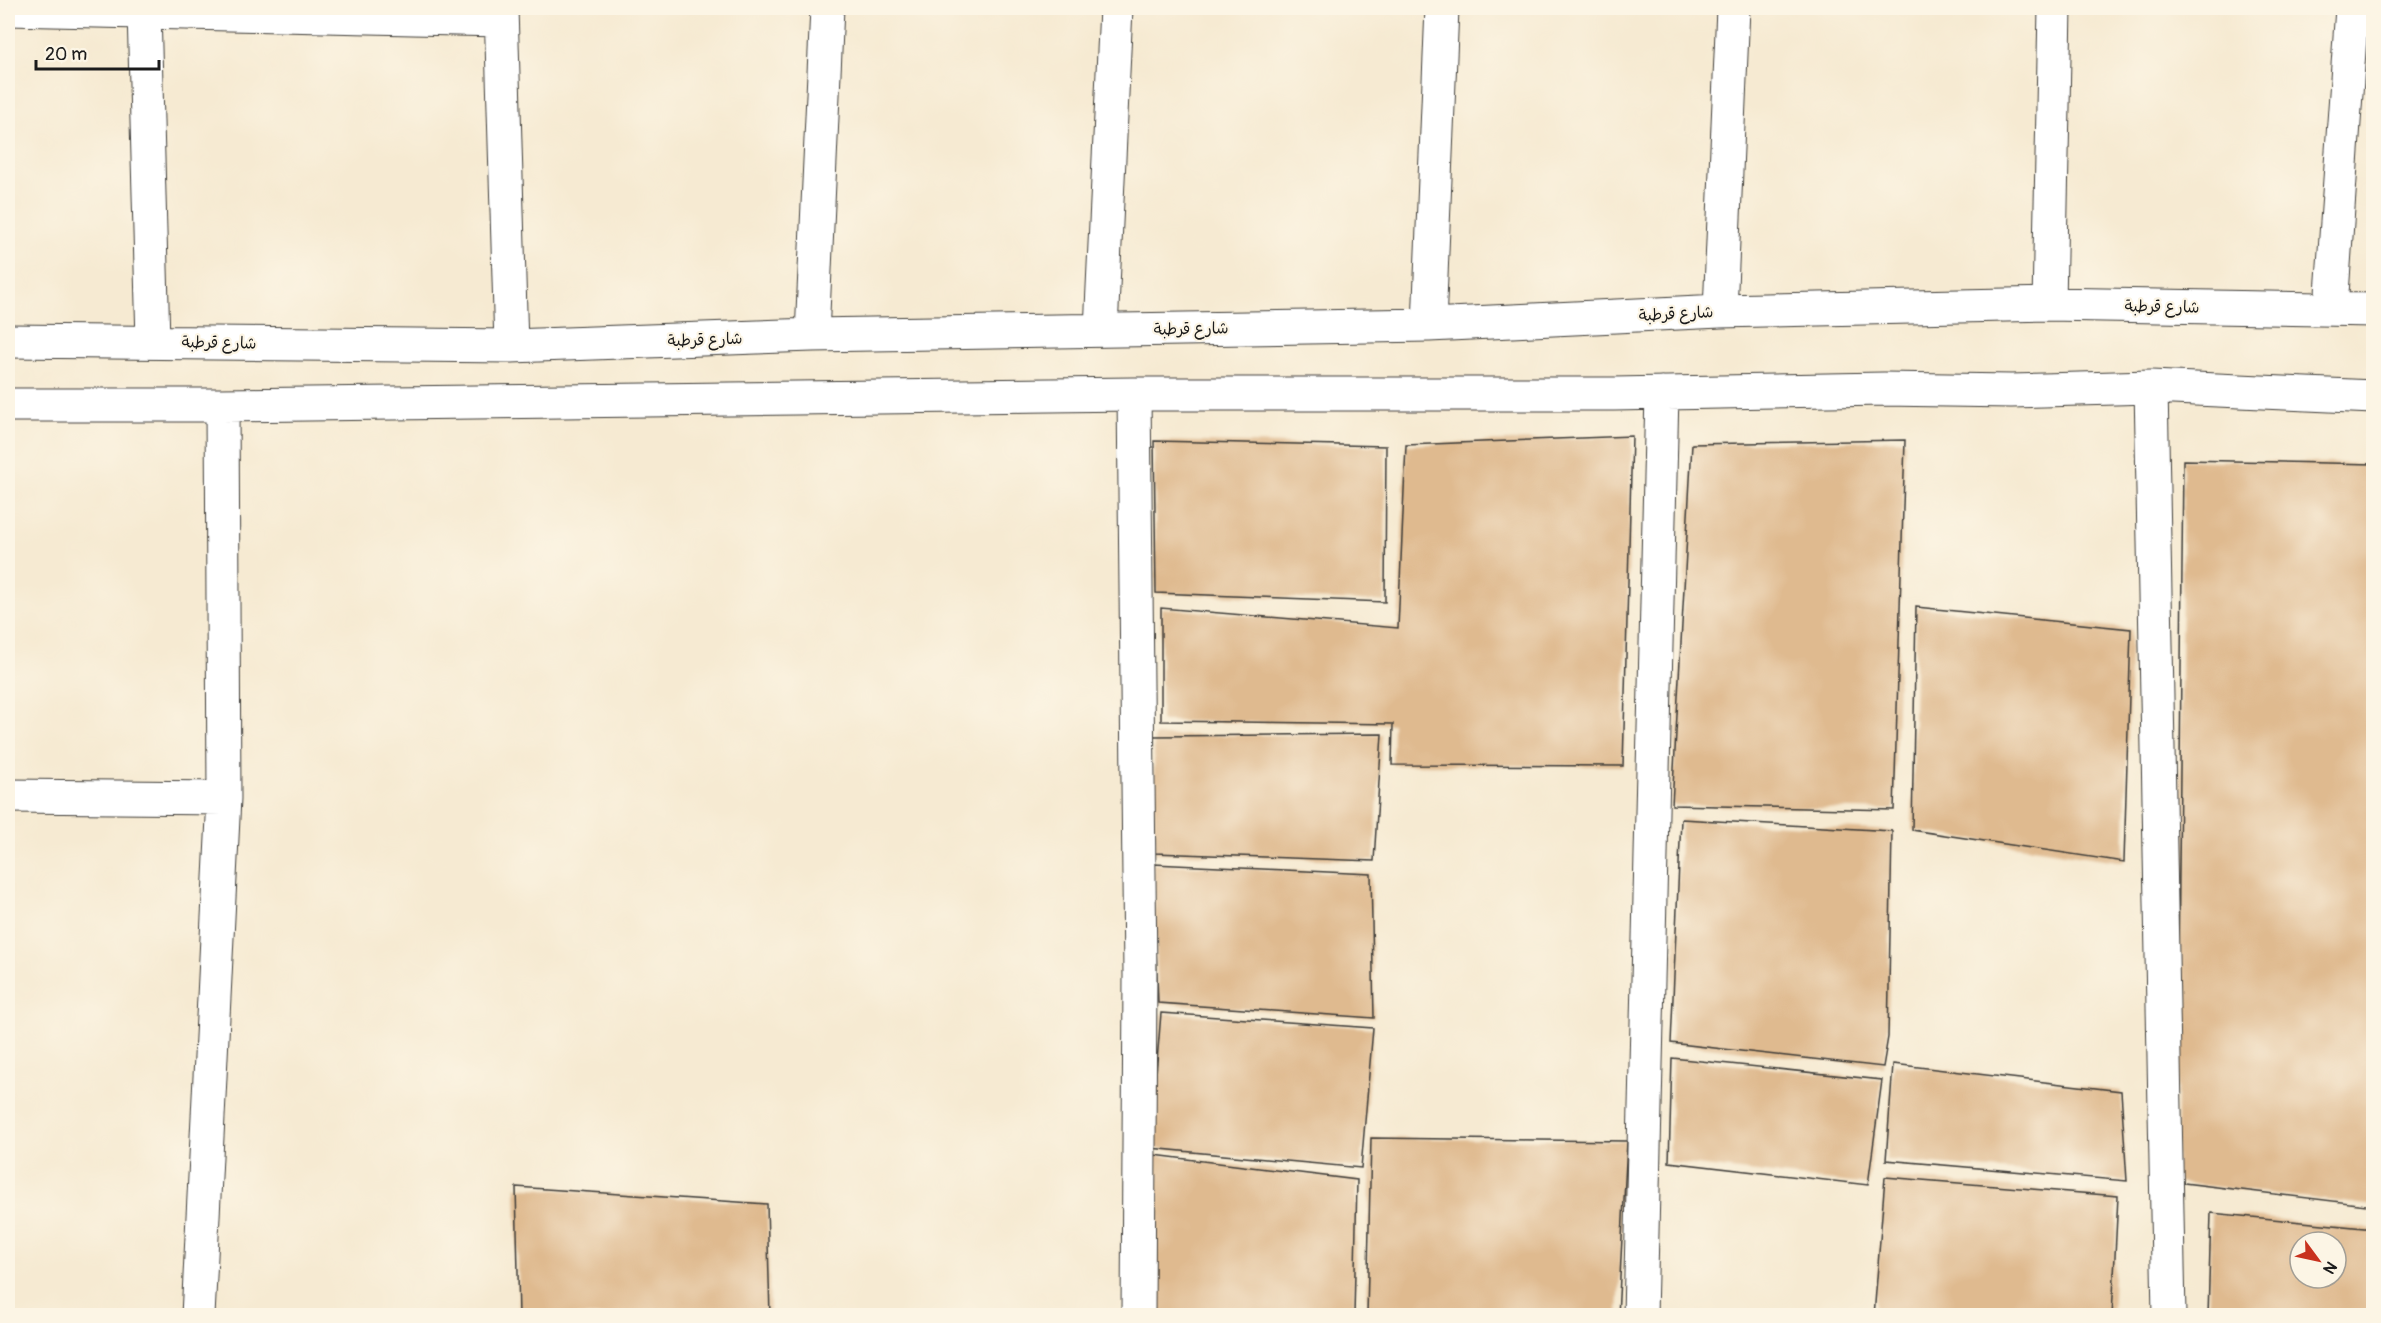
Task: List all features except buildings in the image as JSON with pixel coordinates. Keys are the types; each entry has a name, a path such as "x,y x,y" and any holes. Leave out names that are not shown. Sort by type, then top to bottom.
{"street":[{"path":"812,335 827,8"},
{"path":"1101,330 1116,8"},
{"path":"1429,325 1442,8"},
{"path":"1720,311 1733,8"},
{"path":"2049,304 2055,8"},
{"path":"2331,308 2352,8"},
{"path":"8,9 501,14 510,346"},
{"path":"144,11 153,341"},
{"name":"شارع قرطبة","path":"8,340 510,346 812,335 1429,325 1720,311 2049,304 2373,310"},
{"path":"2151,387 2169,1316"},
{"path":"8,405 222,405 1134,394 1662,393 1884,389 2011,391 2151,387 2373,397"},
{"path":"1640,1316 1662,393"},
{"path":"1134,394 1140,975 1138,1316"},
{"path":"198,1316 224,798 222,405"},
{"path":"8,796 224,798"}]}
